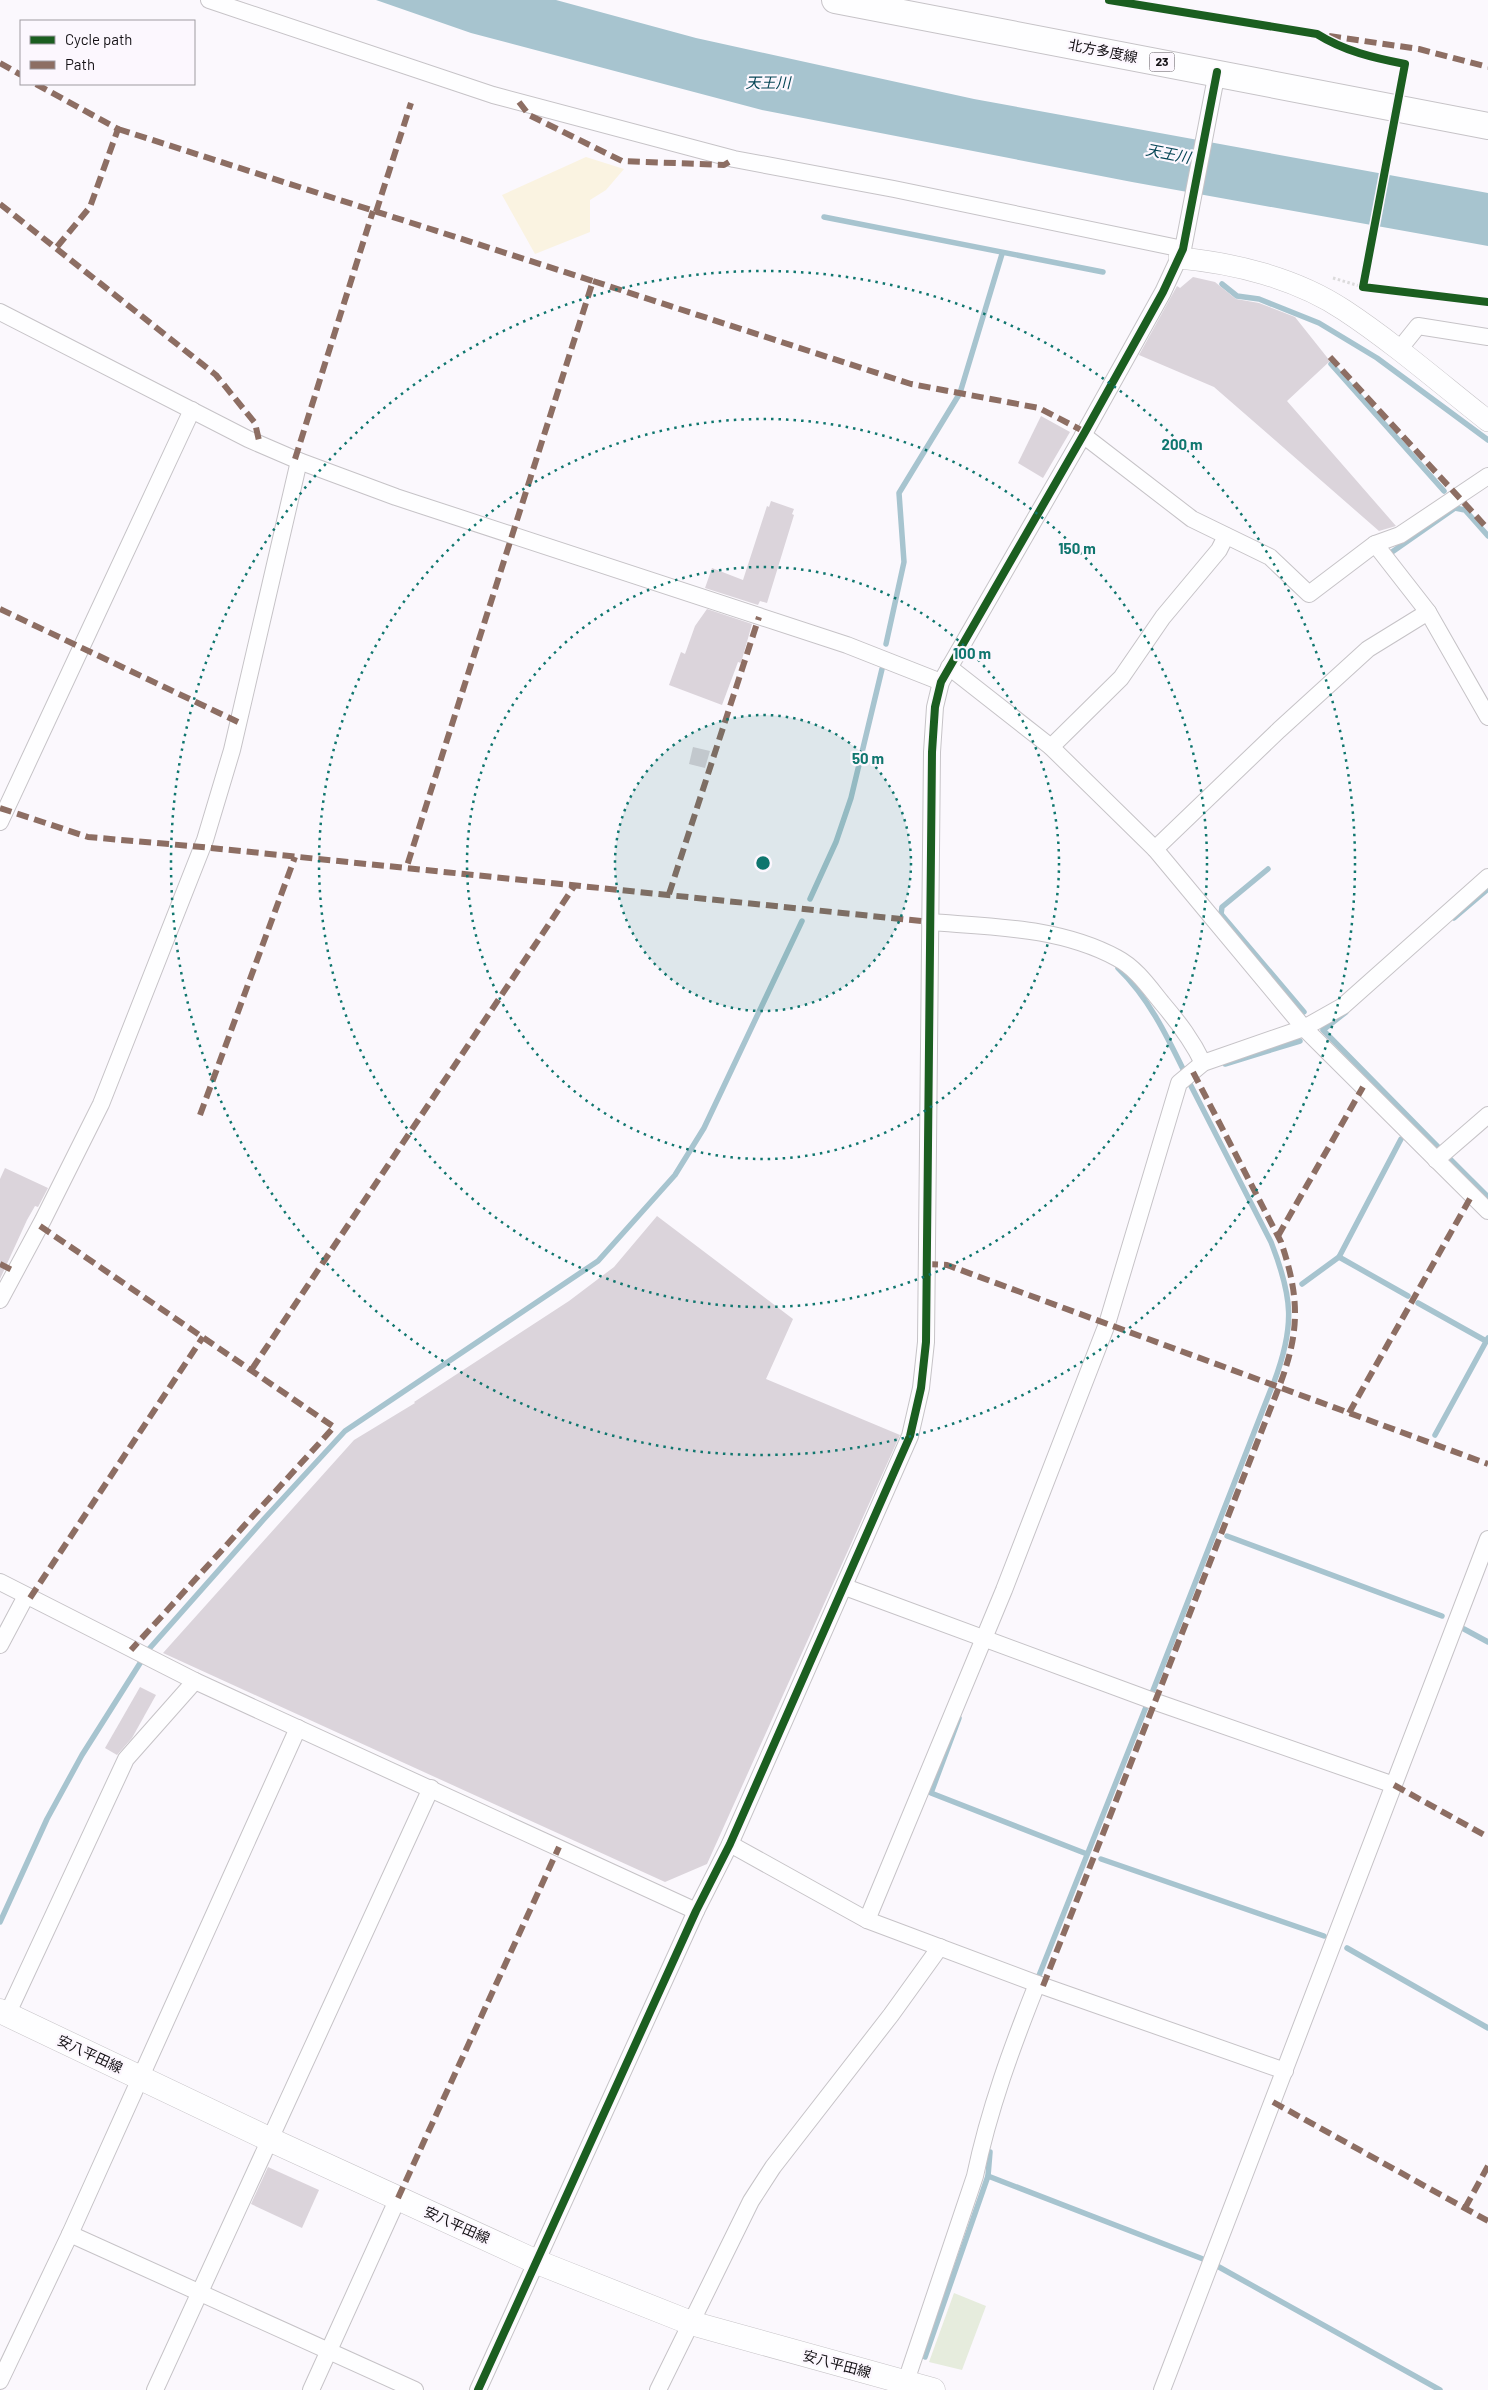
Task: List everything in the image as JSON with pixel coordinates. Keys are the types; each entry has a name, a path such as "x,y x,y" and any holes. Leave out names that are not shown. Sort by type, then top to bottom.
{"main road":[{"name":"北方多度線","path":"835,0 1217,72 1488,126"},
{"name":"安八平田線","path":"4,2013 271,2140 537,2262 691,2323 905,2386 933,2390"}],"street":[{"path":"209,0 493,95 734,159 894,189 1216,261 1274,278 1309,291 1343,309 1488,421"},
{"path":"478,2390 696,1911 730,1844 910,1436 921,1388 926,1342 932,752 935,708 941,682 949,667 1084,435 1163,292 1181,254 1217,72"},
{"path":"0,312 248,439 299,461 404,500 847,645 941,682"},
{"path":"1398,351 1418,326 1488,337"},
{"path":"0,822 192,410"},
{"path":"1084,435 1192,519 1270,557 1309,594 1375,544 1400,535 1488,476"},
{"path":"0,1300 43,1220 101,1104 205,840 232,750 299,461"},
{"path":"1051,747 1120,678 1163,617 1219,550 1226,536"},
{"path":"1375,544 1428,612 1488,717"},
{"path":"1155,850 1279,730 1368,649 1428,612"},
{"path":"949,667 1051,747 1155,850 1304,1028 1488,1211"},
{"path":"867,1920 985,1638 1107,1324 1179,1084 1203,1063 1304,1028 1343,1006 1488,877"},
{"path":"930,922 1042,932 1082,944 1117,958 1139,975 1191,1037 1203,1063"},
{"path":"1436,1160 1488,1115"},
{"path":"1162,2390 1488,1539"},
{"path":"0,1582 195,1681 696,1911"},
{"path":"845,1587 1154,1702 1394,1786"},
{"path":"0,1645 26,1596"},
{"path":"4,2013 126,1759 195,1681"},
{"path":"0,2382 70,2234 139,2077 298,1728"},
{"path":"155,2390 431,1788"},
{"path":"730,1844 867,1920 1037,1984 1285,2071"},
{"path":"658,2390 751,2201 773,2167 892,2015 940,1947"},
{"path":"905,2386 975,2176 1002,2071 1037,1984"},
{"path":"310,2390 398,2198"},
{"path":"70,2234 415,2390"}],"path":[{"path":"1317,34 1334,45 1374,58 1405,64 1363,287 1488,302"}],"green space":[{"path":"954,2293 986,2306 962,2370 929,2362"}],"sand":[{"path":"586,157 624,169 606,190 590,200 590,232 535,254 502,195"}],"water":[{"name":"天王川","path":"376,0 556,0 696,38 974,99 1488,193 1488,246 1132,182 762,110 471,33"}],"building":[{"path":"1193,277 1215,282 1236,299 1259,303 1295,317 1330,361 1287,401 1396,526 1379,531 1214,387 1139,355 1177,286 1180,288"},
{"path":"1041,416 1070,432 1043,478 1018,463"},
{"path":"771,501 794,509 792,514 794,515 767,603 760,601 758,605 705,588 712,568 743,580 767,506 769,507"},
{"path":"707,609 752,624 741,663 738,662 722,705 669,685 681,652 685,654 695,626"},
{"path":"693,747 710,751 705,768 689,764"},
{"path":"5,1168 48,1188 38,1207 35,1206 27,1220 0,1279 0,1179"},
{"path":"657,1216 793,1319 766,1379 900,1435 707,1864 665,1882 163,1653 354,1440 415,1403 569,1301 614,1267"},
{"path":"140,1687 156,1695 132,1738 117,1755 105,1748"},
{"path":"268,2167 319,2190 302,2228 251,2204"}],"waterway":[{"path":"824,217 1103,272"},
{"path":"886,644 904,562 899,493 960,393 1002,254"},
{"path":"1222,284 1237,296 1259,299 1319,323 1377,358 1488,440"},
{"path":"1331,364 1444,491"},
{"path":"1392,552 1455,508 1465,510 1488,536"},
{"path":"810,899 836,842 851,798 882,669"},
{"path":"1268,869 1222,907 1221,914 1304,1012"},
{"path":"1454,918 1488,889"},
{"path":"0,1922 47,1819 82,1755 149,1649 264,1519 345,1431 598,1261 675,1175 704,1128 802,921"},
{"path":"1118,968 1129,979 1147,1004 1184,1071"},
{"path":"1346,1012 1323,1030 1441,1150 1443,1149"},
{"path":"1225,1064 1300,1041"},
{"path":"1189,1082 1271,1242 1284,1280 1289,1312 1288,1328 1281,1362 1274,1382"},
{"path":"1302,1284 1339,1257 1401,1139"},
{"path":"1450,1159 1488,1197"},
{"path":"1339,1257 1408,1296"},
{"path":"1418,1303 1486,1341"},
{"path":"1435,1435 1488,1338"},
{"path":"1152,1693 1271,1389"},
{"path":"1227,1536 1442,1616"},
{"path":"1464,1629 1488,1642"},
{"path":"1038,1978 1146,1707"},
{"path":"959,1718 931,1793 1087,1854"},
{"path":"1101,1859 1324,1936"},
{"path":"1347,1948 1488,2028"},
{"path":"988,2176 990,2152"},
{"path":"925,2357 988,2176 1203,2259"},
{"path":"1219,2267 1440,2390"}],"marked path":[{"path":"1329,36 1419,49 1488,67"},
{"path":"0,63 20,74"},
{"path":"38,85 118,129 90,207 56,248"},
{"path":"519,102 529,115 622,161 724,165 734,159"},
{"path":"376,212 411,103"},
{"path":"118,129 593,281 406,869"},
{"path":"0,204 216,375 255,423 260,445"},
{"path":"295,459 373,211"},
{"path":"593,281 911,384 1039,408 1085,432"},
{"path":"1330,357 1488,529"},
{"path":"0,609 238,722"},
{"path":"669,894 759,617"},
{"path":"0,808 88,837 202,847 930,922"},
{"path":"200,1115 295,857"},
{"path":"252,1369 575,885"},
{"path":"1043,1986 1279,1387 1291,1349 1294,1332 1295,1315 1292,1281 1281,1242 1193,1072"},
{"path":"1278,1236 1363,1087"},
{"path":"1349,1413 1472,1195"},
{"path":"40,1226 334,1427 131,1650"},
{"path":"0,1264 14,1271"},
{"path":"926,1264 947,1265 1488,1464"},
{"path":"30,1598 203,1337"},
{"path":"1394,1785 1488,1837"},
{"path":"398,2198 559,1847"},
{"path":"1273,2102 1488,2221"},
{"path":"1465,2208 1488,2166"}],"cycle path":[{"path":"1109,0 1317,34 1338,45 1360,53 1405,64 1363,287 1488,302"},
{"path":"478,2390 696,1911 730,1844 910,1436 921,1388 926,1342 932,752 935,707 941,682 1085,432 1163,292 1183,249 1217,72"}]}
